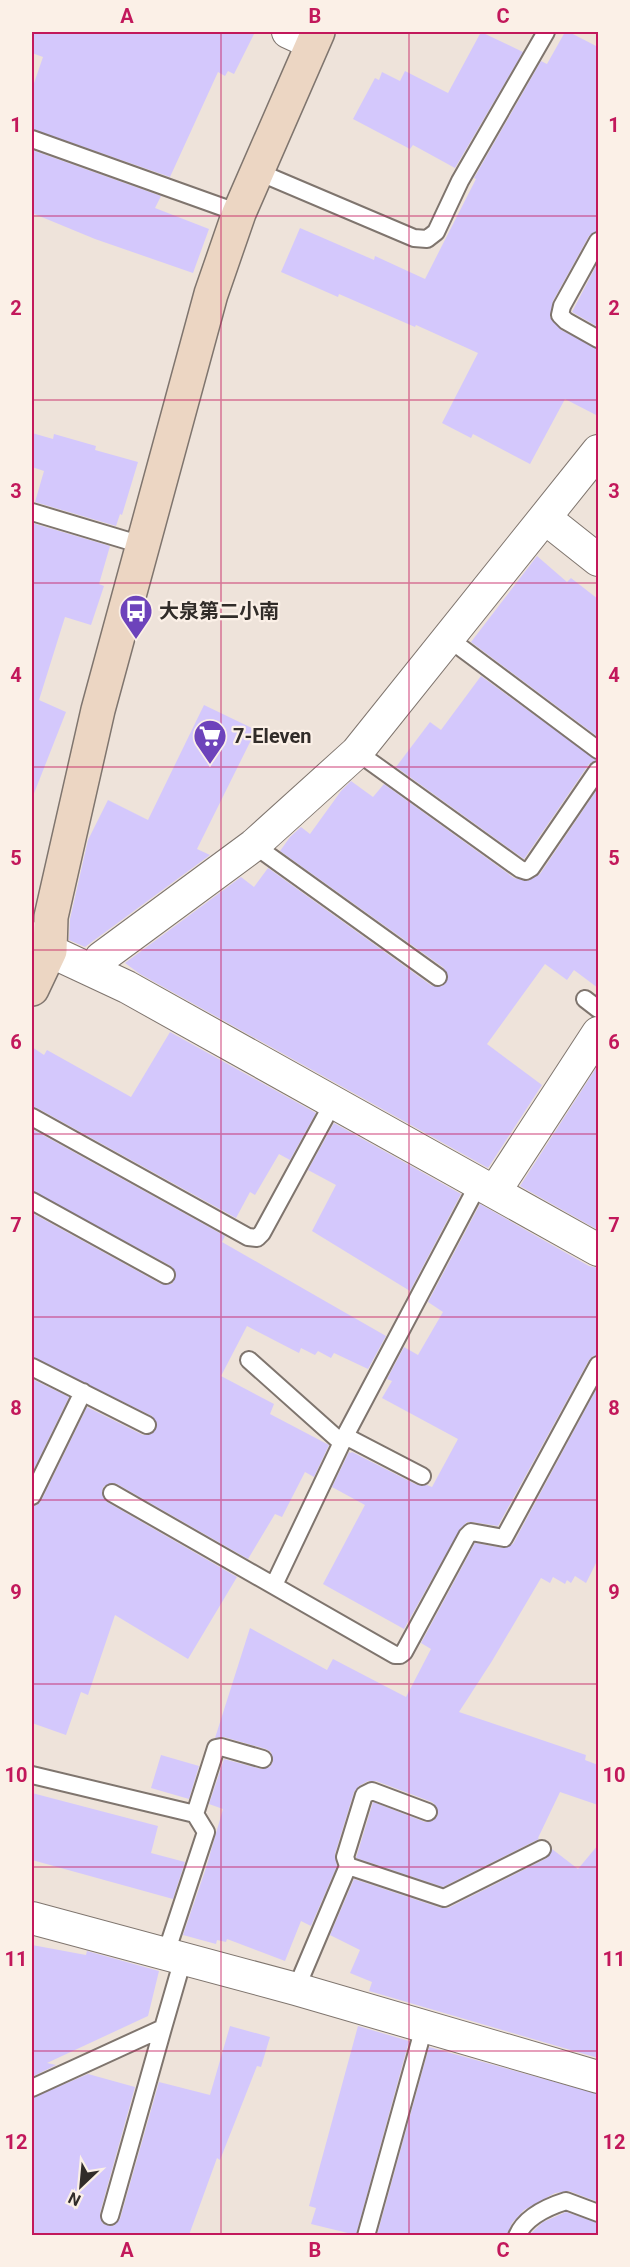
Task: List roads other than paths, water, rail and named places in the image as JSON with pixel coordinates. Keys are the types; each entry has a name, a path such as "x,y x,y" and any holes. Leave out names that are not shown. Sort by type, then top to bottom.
{"street":[{"path":"32,989 40,944 51,917 98,710 211,294 306,35"},
{"path":"94,971 101,958 254,845 357,752 598,451"},
{"path":"545,518 598,560"},
{"path":"40,944 334,1101 598,1250"},
{"path":"487,1187 598,1033"},
{"path":"32,1918 296,1989 598,2077"}],"lane":[{"path":"256,171 414,238 427,239 436,232 460,181 546,32"},
{"path":"32,139 239,213"},
{"path":"598,241 562,306 560,315 566,321 598,339"},
{"path":"32,512 142,545"},
{"path":"448,638 598,750"},
{"path":"357,752 520,869 526,871 531,868 598,770"},
{"path":"254,845 438,977"},
{"path":"32,1117 248,1238 257,1238 262,1233 334,1101"},
{"path":"273,1585 343,1440 487,1187"},
{"path":"32,1201 166,1275"},
{"path":"249,1360 343,1440 422,1476"},
{"path":"112,1493 395,1655 400,1655 404,1652 467,1536 471,1532 504,1538 598,1365"},
{"path":"32,1367 147,1425"},
{"path":"32,1496 83,1392"},
{"path":"195,1814 216,1748 221,1747 263,1760"},
{"path":"32,1775 195,1814 206,1832 175,1956 163,2028 110,2216"},
{"path":"296,1989 348,1866 345,1857 367,1791 428,1812"},
{"path":"348,1866 444,1898 542,1849"},
{"path":"366,2235 424,2027"},
{"path":"32,2088 163,2028"},
{"path":"517,2235 529,2218 566,2201 598,2213"}],"place":[{"name":"大泉第二小南","path":"136,640"},
{"name":"7-Eleven","path":"210,765"}]}
